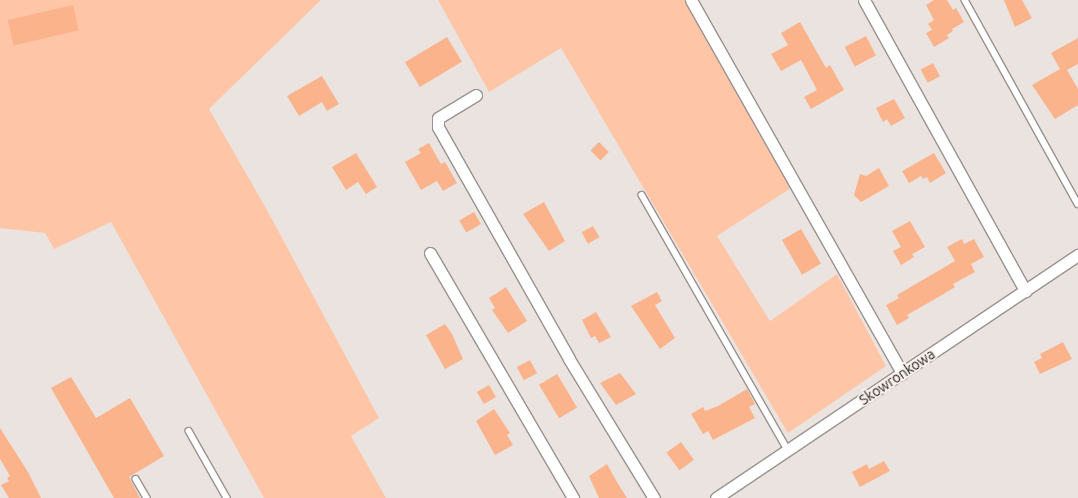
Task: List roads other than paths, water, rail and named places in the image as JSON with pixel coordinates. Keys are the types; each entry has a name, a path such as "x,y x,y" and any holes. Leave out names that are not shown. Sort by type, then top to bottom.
{"street":[{"path":"691,0 902,373"},
{"path":"864,0 1025,291"},
{"path":"476,95 438,118 438,127 569,359 654,498"},
{"path":"430,253 573,498"},
{"name":"Skowronkowa","path":"716,498 1078,255"}],"lane":[{"path":"965,0 1078,204"},
{"path":"642,195 788,450"},
{"path":"189,431 227,498"},
{"path":"136,479 148,498"}]}
